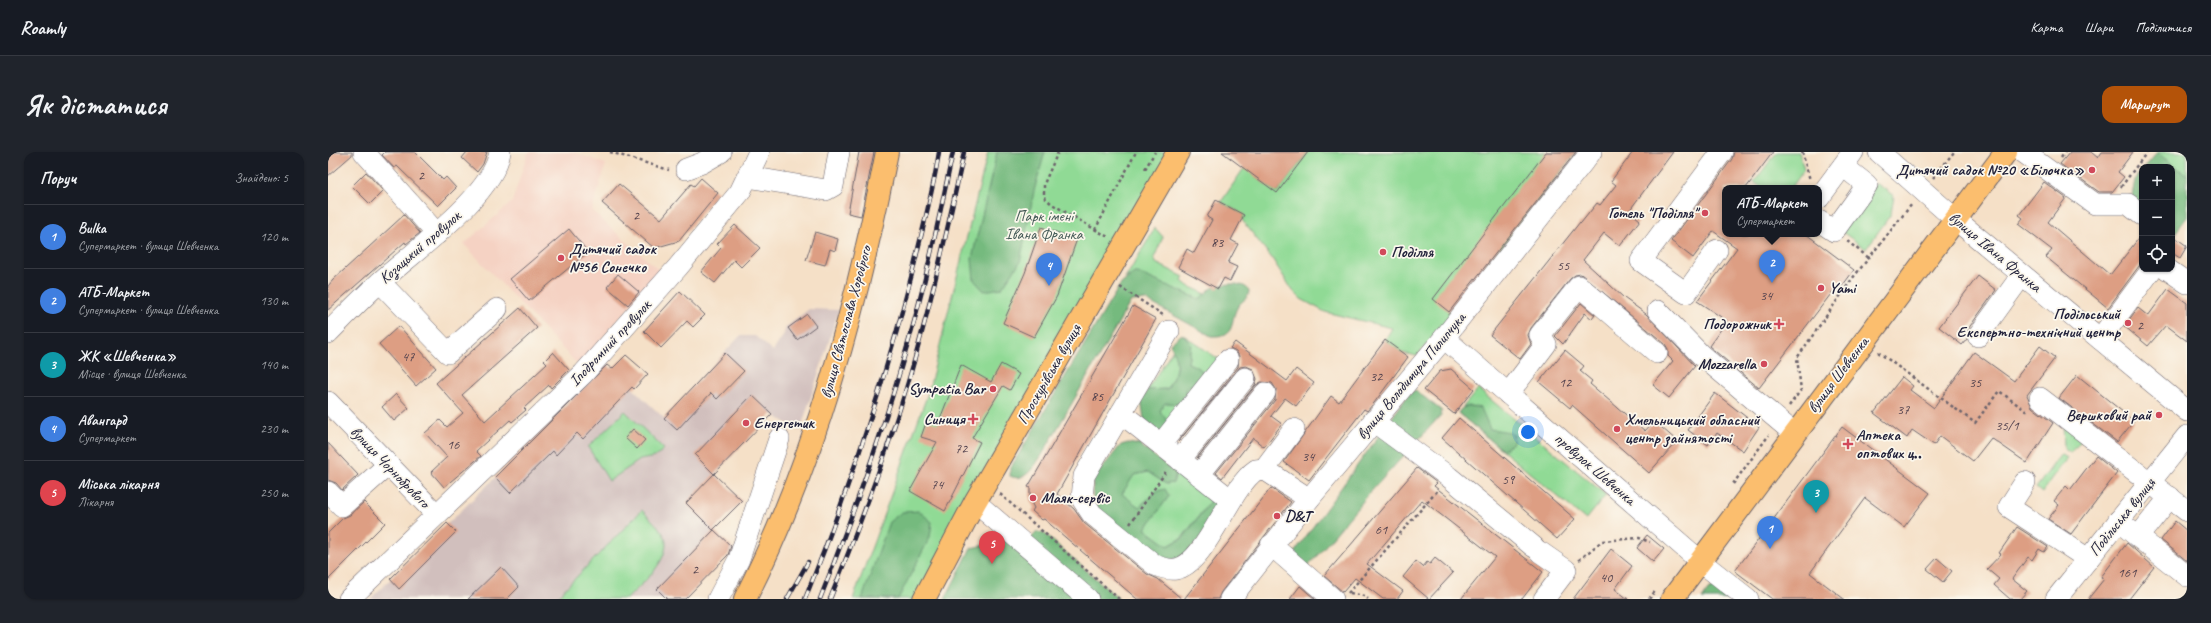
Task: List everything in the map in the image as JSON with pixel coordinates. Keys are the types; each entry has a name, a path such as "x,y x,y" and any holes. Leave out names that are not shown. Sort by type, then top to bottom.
{"main road":[{"name":"вулиця Святослава Хороброго","path":"745,599 774,541 811,445 860,276 887,152"},
{"name":"Проскурівська вулиця","path":"924,599 975,502 1178,152"},
{"name":"вулиця Шевченка","path":"1672,599 1700,561 1787,427 1955,219 2006,152"}],"street":[{"path":"364,152 437,234"},
{"name":"Козацький провулок","path":"328,333 380,282 437,234 465,208 478,192 499,159 500,152"},
{"path":"686,169 702,163 721,152"},
{"name":"Іподромний провулок","path":"349,599 583,374 678,267 740,192 759,152"},
{"path":"748,177 826,190 833,186 839,152"},
{"name":"вулиця Володимира Пилипчука","path":"1230,599 1271,545 1373,421 1444,338 1590,152"},
{"path":"1717,250 1686,293 1641,261 1722,152"},
{"name":"вулиця Івана Франка","path":"1878,152 1955,219 2187,411"},
{"path":"2023,152 2095,204 2128,204 2139,213"},
{"path":"1822,194 1848,159 1867,185 1826,226"},
{"path":"2100,339 2150,272"},
{"path":"2171,272 2187,283"},
{"path":"1978,336 2022,275"},
{"path":"380,282 448,353 497,309"},
{"path":"1508,394 1546,344 1540,335 1579,286 1657,353"},
{"path":"1658,311 1701,354 1787,427"},
{"path":"1169,331 1084,476 1082,488 1082,499 1092,514 1155,565 1166,569 1177,568 1194,558 1231,500 1252,472 1264,469 1294,429"},
{"name":"провулок Шевченка","path":"1444,338 1700,561 1748,599"},
{"path":"1172,454 1228,360"},
{"path":"1172,454 1245,378"},
{"path":"1199,475 1265,393"},
{"name":"вулиця Чорнобрового","path":"328,402 436,514"},
{"path":"2046,402 2151,481 2187,511"},
{"path":"1121,413 1231,500"},
{"path":"1373,421 1449,477 1537,549 1566,570 1544,599"},
{"name":"Подільська вулиця","path":"2056,599 2187,436"},
{"path":"718,599 739,559 779,439"},
{"path":"328,492 342,506 388,465"},
{"path":"1264,469 1309,499"},
{"path":"2025,482 2009,507 2088,559"},
{"path":"2138,536 2170,497"},
{"path":"975,502 1088,599"},
{"path":"2118,521 2187,576"},
{"path":"1271,545 1341,596"}],"path":[{"path":"610,152 669,170 686,169"},
{"path":"1058,152 1044,184 1044,196 1052,204 1108,237"},
{"path":"1095,230 1136,152"},
{"path":"1802,152 1810,185"},
{"path":"1932,179 1954,152"},
{"path":"2108,204 2147,152"},
{"path":"1729,490 1787,427 1801,390 1797,358 1869,258 1914,202"},
{"path":"1826,226 1869,258"},
{"path":"1118,285 1162,313 1169,331"},
{"path":"1876,351 1975,423 1999,391 2037,418 2042,418 2046,402"},
{"path":"1121,537 1172,454"},
{"path":"1341,596 1449,477"},
{"path":"995,490 1119,599"},
{"path":"1566,570 1602,541 1639,538 1652,543"},
{"path":"1341,596 1364,596 1368,599"}],"shaded area":[{"name":"Дитячий садок №56 Сонечко","path":"528,152 573,152 606,164 592,211 661,272 578,365 464,244 512,202"},
{"path":"809,309 839,310 800,431 772,414 715,474 742,501 714,530 733,549 685,599 370,599 534,440 605,362 664,418 740,336 755,336 773,351 783,336 786,327"}],"green space":[{"name":"Парк імені Івана Франка","path":"988,152 1170,152 917,599 853,599 928,393"},
{"path":"997,152 1045,152 1034,191 1020,262 1002,288 984,291 974,280 972,258"},
{"name":"Поділля","path":"1308,152 1576,152 1452,314 1417,356 1402,353 1385,340 1392,328 1325,312 1301,299 1293,291 1271,257 1242,220 1244,215 1221,202 1244,168 1277,193"},
{"path":"1777,152 1799,152 1804,170 1793,185 1758,185 1754,182"},
{"path":"2187,152 2187,175 2175,166 2175,164 2172,164 2157,153"},
{"path":"2157,153 2172,164 2148,164"},
{"path":"2175,166 2187,175 2187,217 2176,232"},
{"path":"2139,175 2139,205 2132,196 2135,180"},
{"path":"1876,183 1894,196 1891,214 1866,249 1841,231"},
{"path":"1155,228 1163,237 1154,258 1156,263 1184,277 1182,281 1188,286 1206,294 1199,299 1129,276 1125,279"},
{"path":"1134,273 1138,273 1199,299 1213,288 1230,284 1241,285 1249,290 1249,293 1237,308 1229,332 1219,336 1211,336 1146,300 1131,301 1036,464 1029,472 1021,477 1016,478 1010,476 1011,467 1120,285"},
{"path":"1182,334 1220,360 1163,433 1160,411 1165,402 1187,399 1185,390 1188,386 1199,384 1199,368 1188,363 1191,344"},
{"path":"1182,334 1191,344 1188,363 1199,368 1205,376 1199,384 1188,386 1185,390 1187,399 1180,404 1165,403 1160,411 1168,422 1163,433 1145,426 1141,400 1147,390 1167,389 1174,376 1176,367 1175,357 1170,344"},
{"path":"1173,349 1176,360 1176,370 1167,389 1147,390"},
{"path":"1478,389 1606,495 1586,520 1458,413"},
{"path":"1415,390 1442,411 1441,415 1375,487 1308,567 1291,557 1409,394"},
{"path":"1469,406 1481,408 1490,429 1510,432 1514,435 1513,443 1503,450 1458,413 1462,408"},
{"path":"625,411 664,449 655,457 640,460 609,481 588,447"},
{"path":"2063,423 2084,437 2071,453 2064,449"},
{"path":"1128,443 1140,445 1176,473 1173,483 1166,484 1148,472 1134,475 1122,494 1139,507 1157,491 1165,489 1169,496 1145,529 1168,546 1183,538 1211,500 1221,508 1198,542 1182,556 1174,560 1164,562 1100,513 1093,498 1093,479 1121,445"},
{"path":"2061,454 2067,458 2042,493 2036,488"},
{"path":"1148,472 1166,484 1173,483 1176,473 1211,500 1182,538 1168,546 1145,529 1169,496 1157,491 1139,507 1121,494 1134,475"},
{"path":"642,510 660,529 666,543 662,559 652,574 627,599 555,599"},
{"path":"919,511 932,522 930,537 898,599 862,599 889,522 902,512"},
{"path":"1037,532 1044,533 1119,599 945,599 971,548 1016,538 1030,539"},
{"path":"1715,587 1721,587 1731,599 1702,599 1708,590"}],"building":[{"path":"328,152 352,152 352,155 328,176"},
{"path":"385,152 415,152 443,180 446,177 456,188 438,206 397,166 394,168 382,155"},
{"path":"467,152 487,152 483,164 477,172 462,158"},
{"path":"859,152 874,152 861,216 848,213"},
{"path":"1222,152 1308,152 1277,193"},
{"path":"1546,152 1576,152 1449,312 1433,299"},
{"path":"1633,152 1673,152 1629,211 1640,220 1620,246 1604,233 1583,260 1624,298 1646,314 1695,366 1669,398 1653,385 1673,361 1668,356 1668,349 1665,344 1581,274 1575,275 1570,279 1531,328 1528,335 1531,344 1520,359 1490,335 1580,222 1581,223 1597,203 1600,205 1616,185 1611,181"},
{"path":"1734,152 1773,152 1748,185 1722,185 1722,237 1810,237 1854,270 1840,289 1837,286 1759,388 1709,346 1727,321 1697,301 1737,248 1713,231 1693,258 1671,241 1732,159"},
{"name":"Дитячий садок №20 «Білочка»","path":"2070,152 2091,152 2098,158 2102,152 2133,152 2118,172 2124,177 2112,192 2099,192 2060,164"},
{"path":"366,172 383,191 370,204 352,186"},
{"path":"701,178 718,193 679,241 654,248 602,203 619,184 661,219 691,184 694,186"},
{"path":"2044,182 2066,198 2048,222 2110,275 2139,238 2139,266 2108,308 2046,257 2052,250 2018,224 2023,218 2019,215"},
{"path":"1216,200 1244,215 1231,240 1238,244 1228,263 1237,267 1230,281 1224,278 1218,289 1178,267 1187,249 1194,253 1212,220 1207,217"},
{"path":"404,215 420,233 406,244 405,242 328,310 328,286"},
{"path":"735,225 760,248 741,267 734,260 715,283 701,272 721,248 717,244"},
{"path":"1041,227 1077,239 1057,296 1034,337 1003,323 1025,273"},
{"path":"569,229 588,252 529,301 510,279"},
{"path":"815,232 838,239 835,251 830,249 825,265 806,260"},
{"path":"2175,237 2187,246 2180,258 2175,255"},
{"path":"618,274 639,292 628,305 607,287"},
{"path":"1978,276 1996,290 1968,329 1967,339 1962,345 1939,327"},
{"path":"2168,289 2187,303 2187,341 2166,325 2148,346 2124,326 2138,308 2148,316"},
{"path":"680,291 705,315 693,327 687,321 661,348 644,331"},
{"path":"1581,303 1595,315 1592,319 1585,313 1563,344 1555,336"},
{"path":"1133,306 1156,319 1057,494 1074,509 1084,523 1147,574 1158,579 1182,599 1137,599 1044,519 1042,520 1032,511 1034,508 1030,500 1030,488 1028,487"},
{"path":"520,308 537,328 462,395 485,421 547,364 544,361 553,352 569,370 551,388 549,385 524,408 526,410 512,422 510,420 476,451 481,456 444,487 431,472 447,457 425,433 440,420 447,427 463,413 436,383"},
{"path":"807,314 816,326 797,340 788,328"},
{"path":"399,326 436,368 416,386 379,344"},
{"path":"1385,340 1408,357 1374,403 1367,411 1364,409 1309,480 1284,462 1331,396 1339,402"},
{"path":"1235,342 1287,381 1296,369 1314,383 1296,406 1285,398 1271,416 1282,424 1264,447 1253,438 1222,478 1216,473 1275,400 1276,389 1272,383 1261,382 1256,385 1197,458 1255,385 1257,379 1253,369 1246,366 1240,367 1178,442 1238,367 1239,356 1236,351 1230,348"},
{"path":"2040,346 2055,358 2027,395 2032,407 2053,423 2027,463 1991,438 1973,461 1940,436 1934,445 1912,430 1907,438 1874,413 1902,377 1913,386 1910,390 1934,408 1974,352 2014,381"},
{"path":"1565,350 1584,366 1580,371 1592,381 1590,384 1645,431 1654,421 1677,441 1649,473 1572,405 1570,408 1539,382"},
{"path":"725,353 744,371 717,399 711,393 677,430 664,418"},
{"path":"626,355 648,374 634,389 632,387 583,439 577,433 556,455 553,451 510,493 495,477 607,365 612,369"},
{"path":"1001,364 1019,374 1010,390 1003,386 972,438 980,442 945,511 910,491 937,442 921,437 927,420 938,424 961,365 991,382"},
{"path":"1451,369 1474,389 1454,414 1424,390 1440,371"},
{"path":"2077,375 2134,421 2117,442 2059,398"},
{"path":"1715,393 1759,427 1743,451 1717,433 1708,445 1688,430"},
{"path":"396,394 409,408 394,421 382,407"},
{"path":"752,395 772,414 714,474 695,455"},
{"path":"1459,418 1575,519 1557,539 1442,438"},
{"path":"1842,427 1930,493 1904,527 1865,498 1810,573 1844,599 1772,599 1735,571"},
{"path":"633,429 645,440 637,449 625,438"},
{"path":"328,443 358,475 342,490 336,483 328,480"},
{"path":"2096,456 2117,473 2071,534 2048,519 2059,505 2054,501 2066,486 2070,490"},
{"path":"1417,468 1437,483 1434,486 1543,572 1522,599 1461,599 1495,557 1422,500 1367,564 1403,591 1397,599 1383,599 1355,578 1343,592 1324,576"},
{"path":"714,474 742,501 713,530 686,503"},
{"path":"1271,488 1291,502 1221,592 1218,599 1184,599"},
{"path":"364,502 385,523 328,580 328,533 343,518 350,515"},
{"path":"2175,521 2187,531 2187,561 2161,540"},
{"path":"447,523 456,532 399,589 390,579"},
{"path":"2017,527 2048,547 2044,552 2039,549 2032,560 2028,557 2012,579 2027,591 2020,599 2010,599 1994,585 1999,579 1987,569 2001,554 1999,553"},
{"path":"714,530 731,546 728,555 685,599 667,599 657,589"},
{"path":"1647,535 1664,549 1653,562 1637,548"},
{"path":"2127,543 2154,567 2129,599 2088,599 2104,579 2101,577"},
{"path":"1611,549 1632,566 1615,589 1628,599 1573,599"},
{"path":"1435,558 1453,573 1429,599 1403,577 1416,561 1423,567 1427,562 1430,564"},
{"path":"1937,558 1952,571 1943,582 1927,569"},
{"path":"501,567 519,587 507,599 468,599"},
{"path":"1300,586 1315,599 1290,599"}],"railway":[{"path":"805,599 851,477 878,396 913,270 931,197 939,152"},
{"path":"820,599 864,483 884,424 910,338 936,232 953,152"},
{"path":"830,599 872,490 909,379 939,266 964,152"},
{"path":"787,599 808,562"}],"place":[{"name":"Дитячий садок №20 «Білочка»","path":"2092,170"},
{"name":"Готель \"Поділля\"","path":"1705,213"},
{"name":"Поділля","path":"1383,252"},
{"name":"Дитячий садок №56 Сонечко","path":"561,258"},
{"name":"АТБ-Маркет","path":"1772,283"},
{"name":"Авангард","path":"1049,286"},
{"name":"Yami","path":"1821,288"},
{"name":"Подільський Експертно-технічний центр","path":"2128,323"},
{"name":"Подорожник","path":"1779,324"},
{"name":"Mozzarella","path":"1764,364"},
{"name":"Sympatia Bar","path":"993,389"},
{"name":"Вершковий рай","path":"2159,415"},
{"name":"Синиця","path":"973,419"},
{"name":"Енергетик","path":"746,423"},
{"name":"Хмельницький обласний центр зайнятості","path":"1617,429"},
{"name":"Аптека оптових ц‥","path":"1848,444"},
{"name":"Маяк-сервіс","path":"1033,498"},
{"name":"ЖК «Шевченка»","path":"1816,513"},
{"name":"D&T","path":"1277,516"},
{"name":"Bulka","path":"1770,549"},
{"name":"Міська лікарня","path":"992,564"}]}
